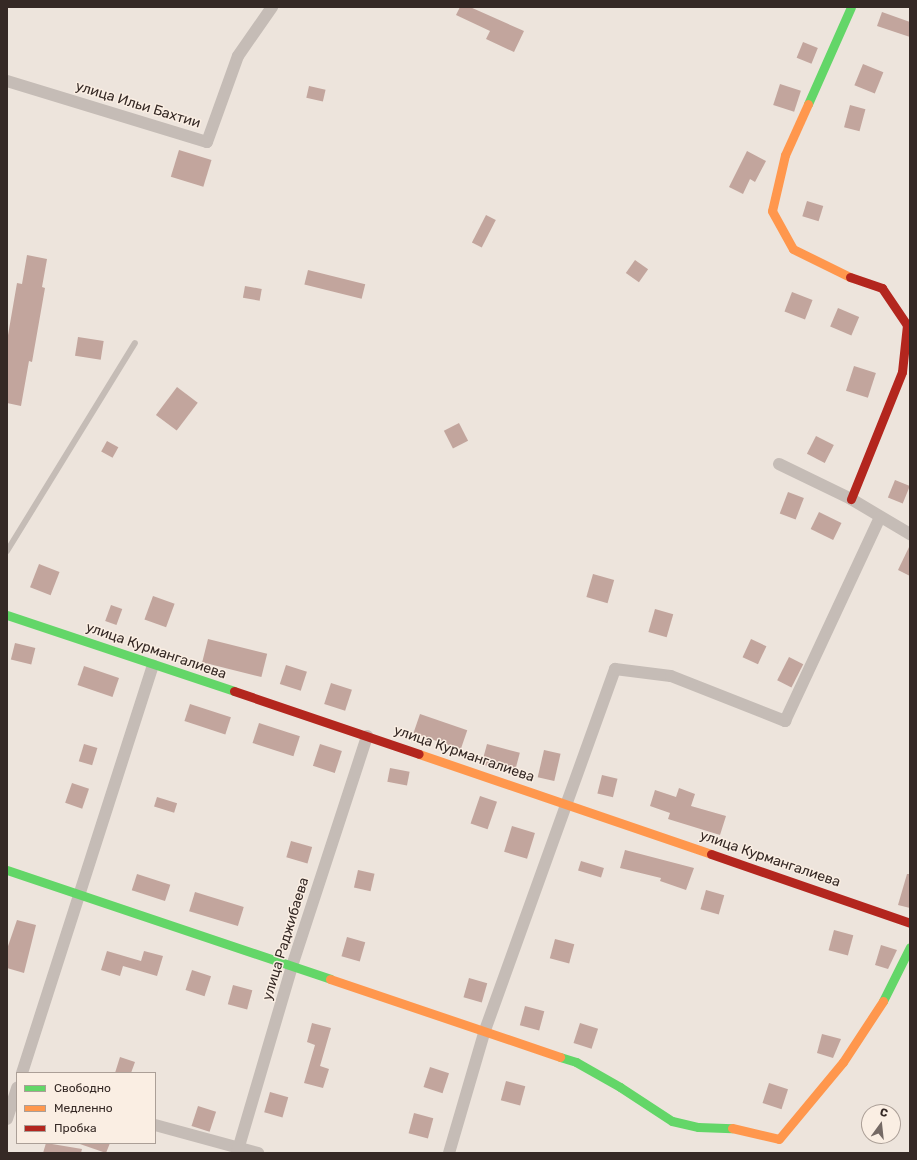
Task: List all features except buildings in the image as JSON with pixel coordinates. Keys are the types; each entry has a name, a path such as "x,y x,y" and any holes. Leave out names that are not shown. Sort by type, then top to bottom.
{"street":[{"name":"улица Ильи Бахтии","path":"7,81 207,142 238,56 272,7"},
{"path":"851,7 786,155 772,211 793,249 836,272 882,288 907,325 902,372 851,499"},
{"path":"779,464 851,499 910,534"},
{"path":"448,1153 484,1032 615,669 671,676 785,721 880,517"},
{"name":"улица Курмангалиева","path":"7,615 153,666 566,803 910,923"},
{"path":"22,1072 153,666"},
{"name":"улица Раджибаева","path":"238,1150 292,966 367,736"},
{"path":"7,870 576,1062 620,1087 672,1121 698,1127 726,1126 779,1139 843,1062 881,1006 910,947"},
{"path":"7,1119 16,1091"},
{"path":"156,1125 238,1150 258,1153"}],"lane":[{"path":"7,551 135,343"}],"traffic: fast":[{"path":"808,104 851,7"},
{"path":"7,615 234,691"},
{"path":"7,870 330,979"},
{"path":"883,1001 910,947"},
{"path":"560,1057 576,1062 620,1087 672,1121 698,1127 732,1128"}],"traffic: slow":[{"path":"808,104 785,155 772,211 793,249 850,277"},
{"path":"419,754 711,854"},
{"path":"330,979 560,1057"},
{"path":"732,1128 779,1139 843,1062 883,1001"}],"traffic: jam":[{"path":"850,277 882,288 907,325 902,372 851,499"},
{"path":"234,691 419,754"},
{"path":"711,854 910,923"}]}
